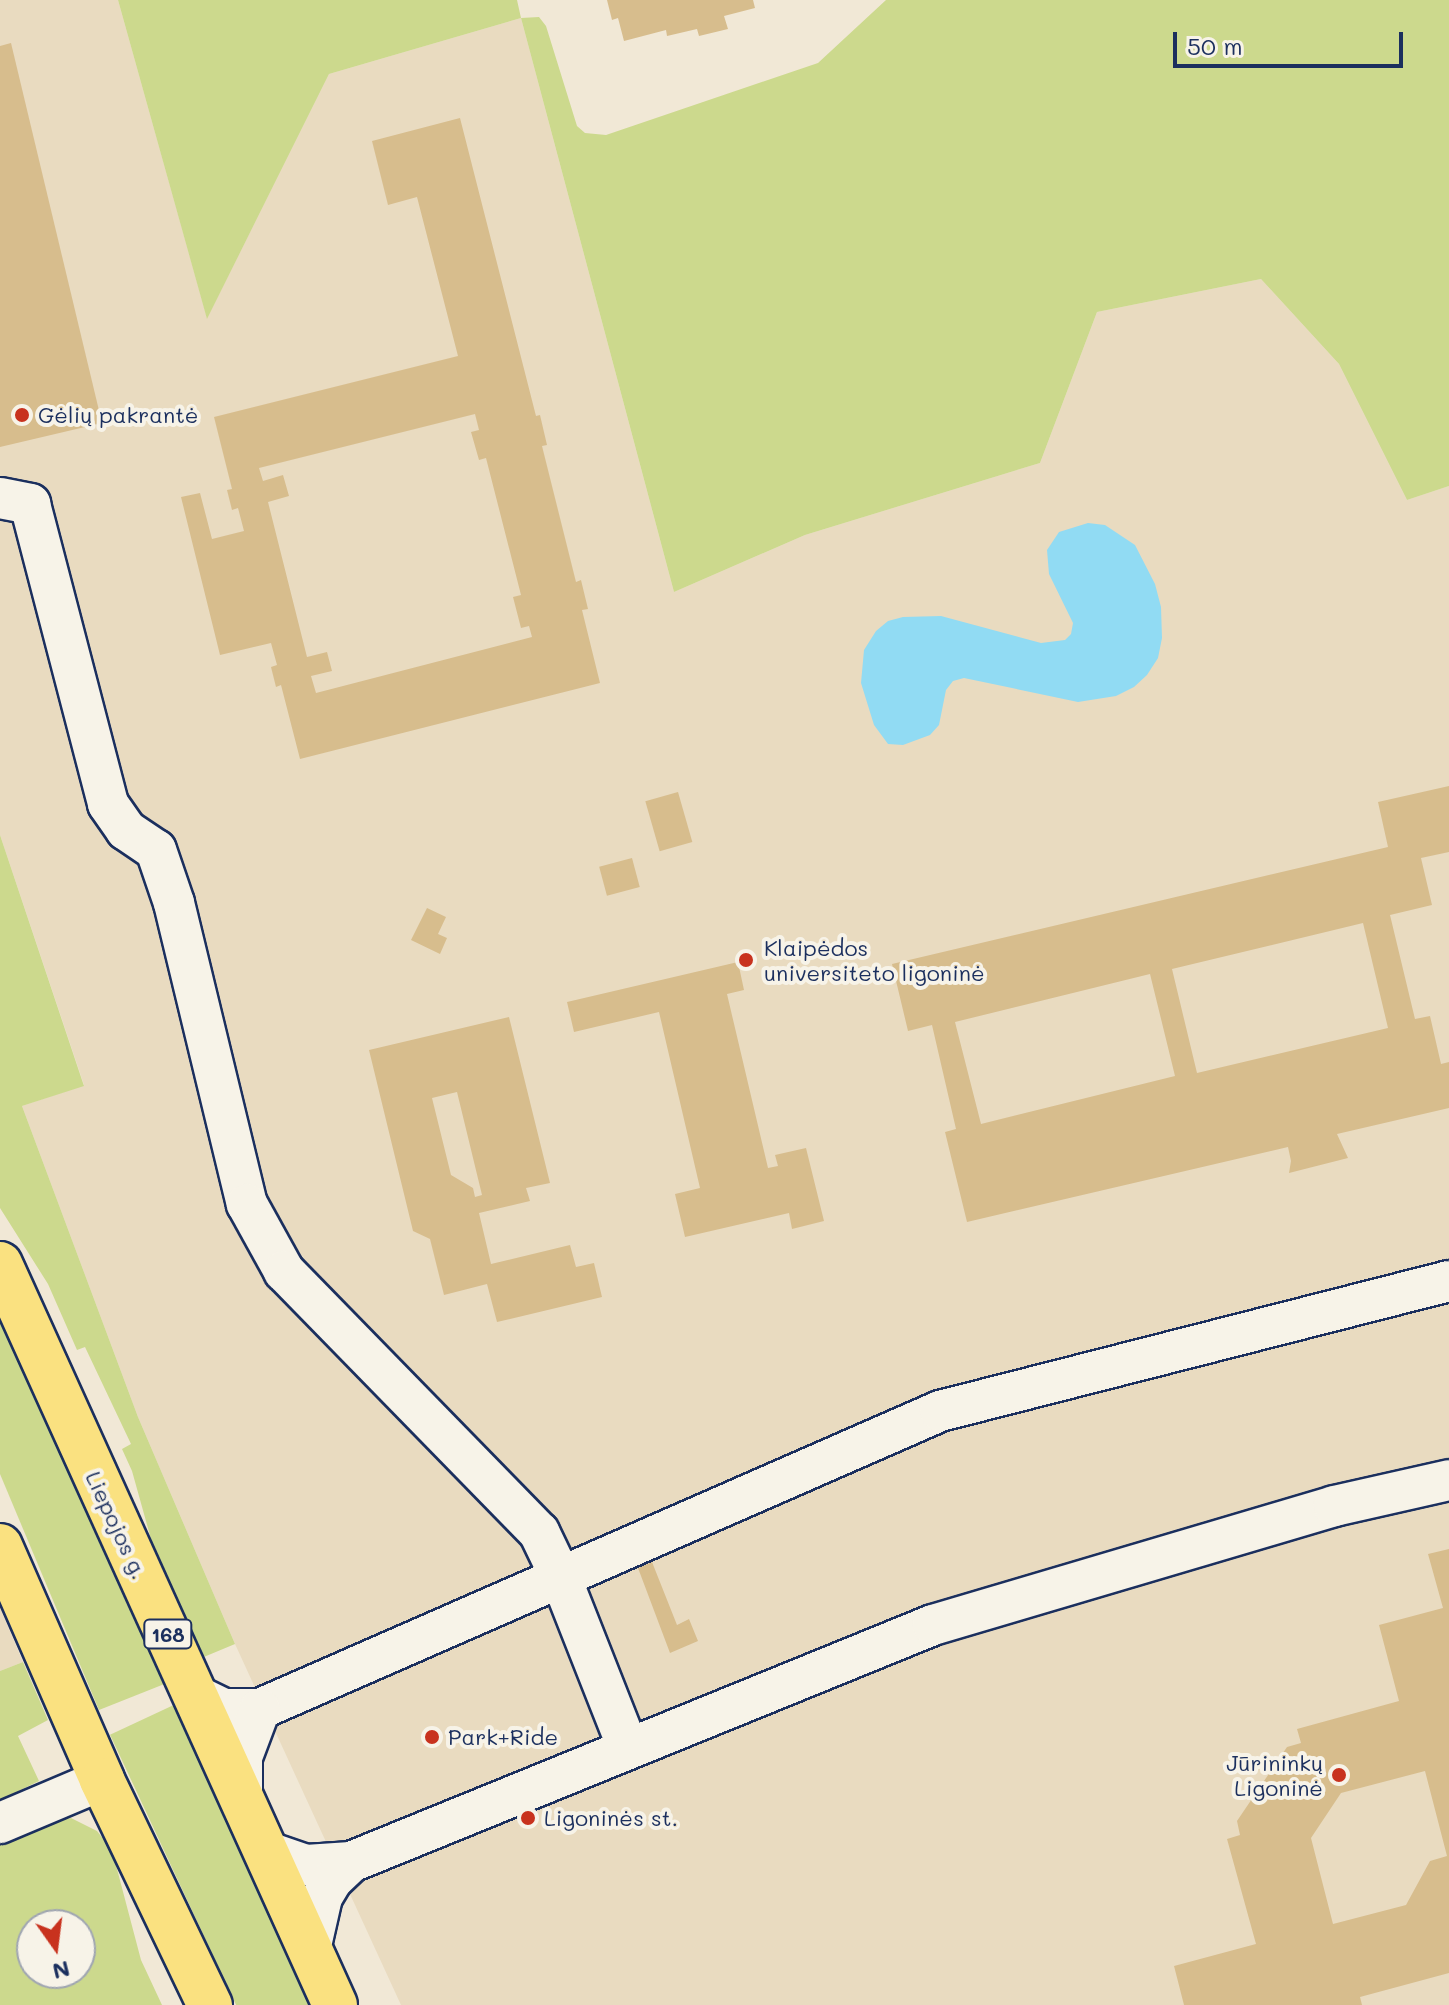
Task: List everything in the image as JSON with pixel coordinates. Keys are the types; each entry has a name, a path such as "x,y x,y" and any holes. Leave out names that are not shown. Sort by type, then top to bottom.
{"main road":[{"name":"Liepojos g.","path":"0,1264 335,2005"},
{"path":"0,1546 102,1780 210,2005"}],"street":[{"path":"0,498 30,504 108,804 126,830 156,850 174,903 247,1204 284,1271 539,1532 561,1578 628,1748"},
{"path":"195,1695 224,1709 260,1709 940,1411 1449,1281"},
{"path":"265,1851 306,1865 351,1862 933,1625 1334,1506 1449,1480"},
{"path":"242,1798 242,1757 260,1709"},
{"path":"0,1823 102,1780"},
{"path":"310,1950 322,1897 333,1879 351,1862"}],"shaded area":[{"name":"Klaipėdos universiteto ligoninė","path":"0,0 118,0 207,318 329,74 521,18 674,592 805,535 1040,463 1097,312 1261,279 1339,364 1407,500 1449,486 1449,2005 401,2005 235,1644 138,1417 22,1106 84,1085 0,835"},
{"path":"0,1608 23,1662 0,1671"}],"green space":[{"path":"118,0 517,0 521,18 329,74 207,319"},
{"path":"886,0 1449,0 1449,486 1407,500 1339,364 1261,279 1097,312 1040,463 805,535 674,592 521,18 539,17 546,26 577,126 585,133 606,135 818,63"},
{"path":"0,835 84,1086 22,1106 138,1417 235,1644 199,1659 163,1582 132,1471 122,1449 131,1444 85,1347 77,1350 48,1284 0,1208"},
{"path":"0,1310 172,1681 99,1710 0,1474"},
{"path":"23,1662 48,1720 18,1736 39,1781 0,1800 0,1671"},
{"path":"178,1703 318,2004 236,2005 110,1735"},
{"path":"71,1818 97,1831 112,1850 141,1960 162,2005 0,2005 0,1842 43,1823"}],"water":[{"path":"1088,523 1105,525 1135,545 1155,584 1161,607 1162,638 1158,658 1147,675 1134,687 1116,696 1078,702 964,678 953,681 946,690 939,725 930,735 903,745 888,744 874,725 861,683 864,650 876,631 888,621 903,617 941,616 1041,643 1065,640 1071,634 1073,623 1049,574 1047,550 1059,532"}],"building":[{"path":"607,0 753,0 755,8 724,16 728,29 699,36 697,29 667,36 666,30 624,41 618,18 612,20"},
{"path":"11,43 102,423 0,447 0,46"},
{"path":"460,118 536,416 540,415 547,445 542,446 576,582 581,580 588,609 582,610 600,683 300,759 281,685 276,687 271,667 277,665 271,643 220,655 181,497 200,493 212,539 244,531 238,508 232,510 227,490 232,489 214,417 458,356 417,197 388,205 372,141","holes":["475,414 479,430 471,432 479,460 486,458 521,595 513,597 521,628 529,626 532,637 316,693 311,676 332,671 327,652 307,657 268,502 289,496 283,475 263,481 259,468"]},
{"path":"1449,786 1449,852 1421,858 1432,905 1390,915 1415,1019 1430,1016 1441,1064 1449,1062 1449,1108 1337,1134 1348,1158 1289,1173 1291,1161 1288,1147 967,1222 945,1132 956,1129 932,1025 908,1031 892,964 1388,847 1378,802","holes":["1363,923 1388,1028 1197,1073 1172,969","1150,974 1175,1076 981,1124 955,1022"]},
{"path":"678,792 692,842 660,851 645,801"},
{"path":"632,858 640,887 607,896 599,867"},
{"path":"427,908 446,917 438,934 447,938 440,954 411,940"},
{"path":"738,962 744,990 727,994 768,1168 778,1166 775,1155 806,1148 824,1221 792,1229 789,1213 685,1237 675,1194 700,1188 659,1012 574,1032 567,1002"},
{"path":"509,1017 550,1183 526,1188 530,1201 479,1213 491,1264 570,1245 576,1267 594,1263 602,1297 497,1322 487,1284 444,1295 430,1239 413,1231 369,1050","holes":["457,1092 482,1195 475,1197 473,1188 451,1175 432,1098"]},
{"name":"Jūrininkų Ligoninė","path":"1449,1549 1449,1973 1360,1997 1362,2005 1184,2005 1174,1966 1256,1944 1227,1839 1240,1835 1237,1821 1287,1747 1301,1743 1297,1729 1399,1701 1379,1625 1443,1608 1428,1554","holes":["1425,1771 1447,1856 1430,1861 1406,1905 1333,1924 1311,1838 1341,1793"]},
{"path":"652,1562 677,1625 689,1619 698,1641 670,1653 638,1568"}],"place":[{"name":"Gėlių pakrantė","path":"22,415"},
{"name":"Klaipėdos universiteto ligoninė","path":"746,960"},
{"name":"Park+Ride","path":"432,1737"},
{"name":"Jūrininkų Ligoninė","path":"1339,1775"},
{"name":"Ligoninės st.","path":"528,1818"}]}
